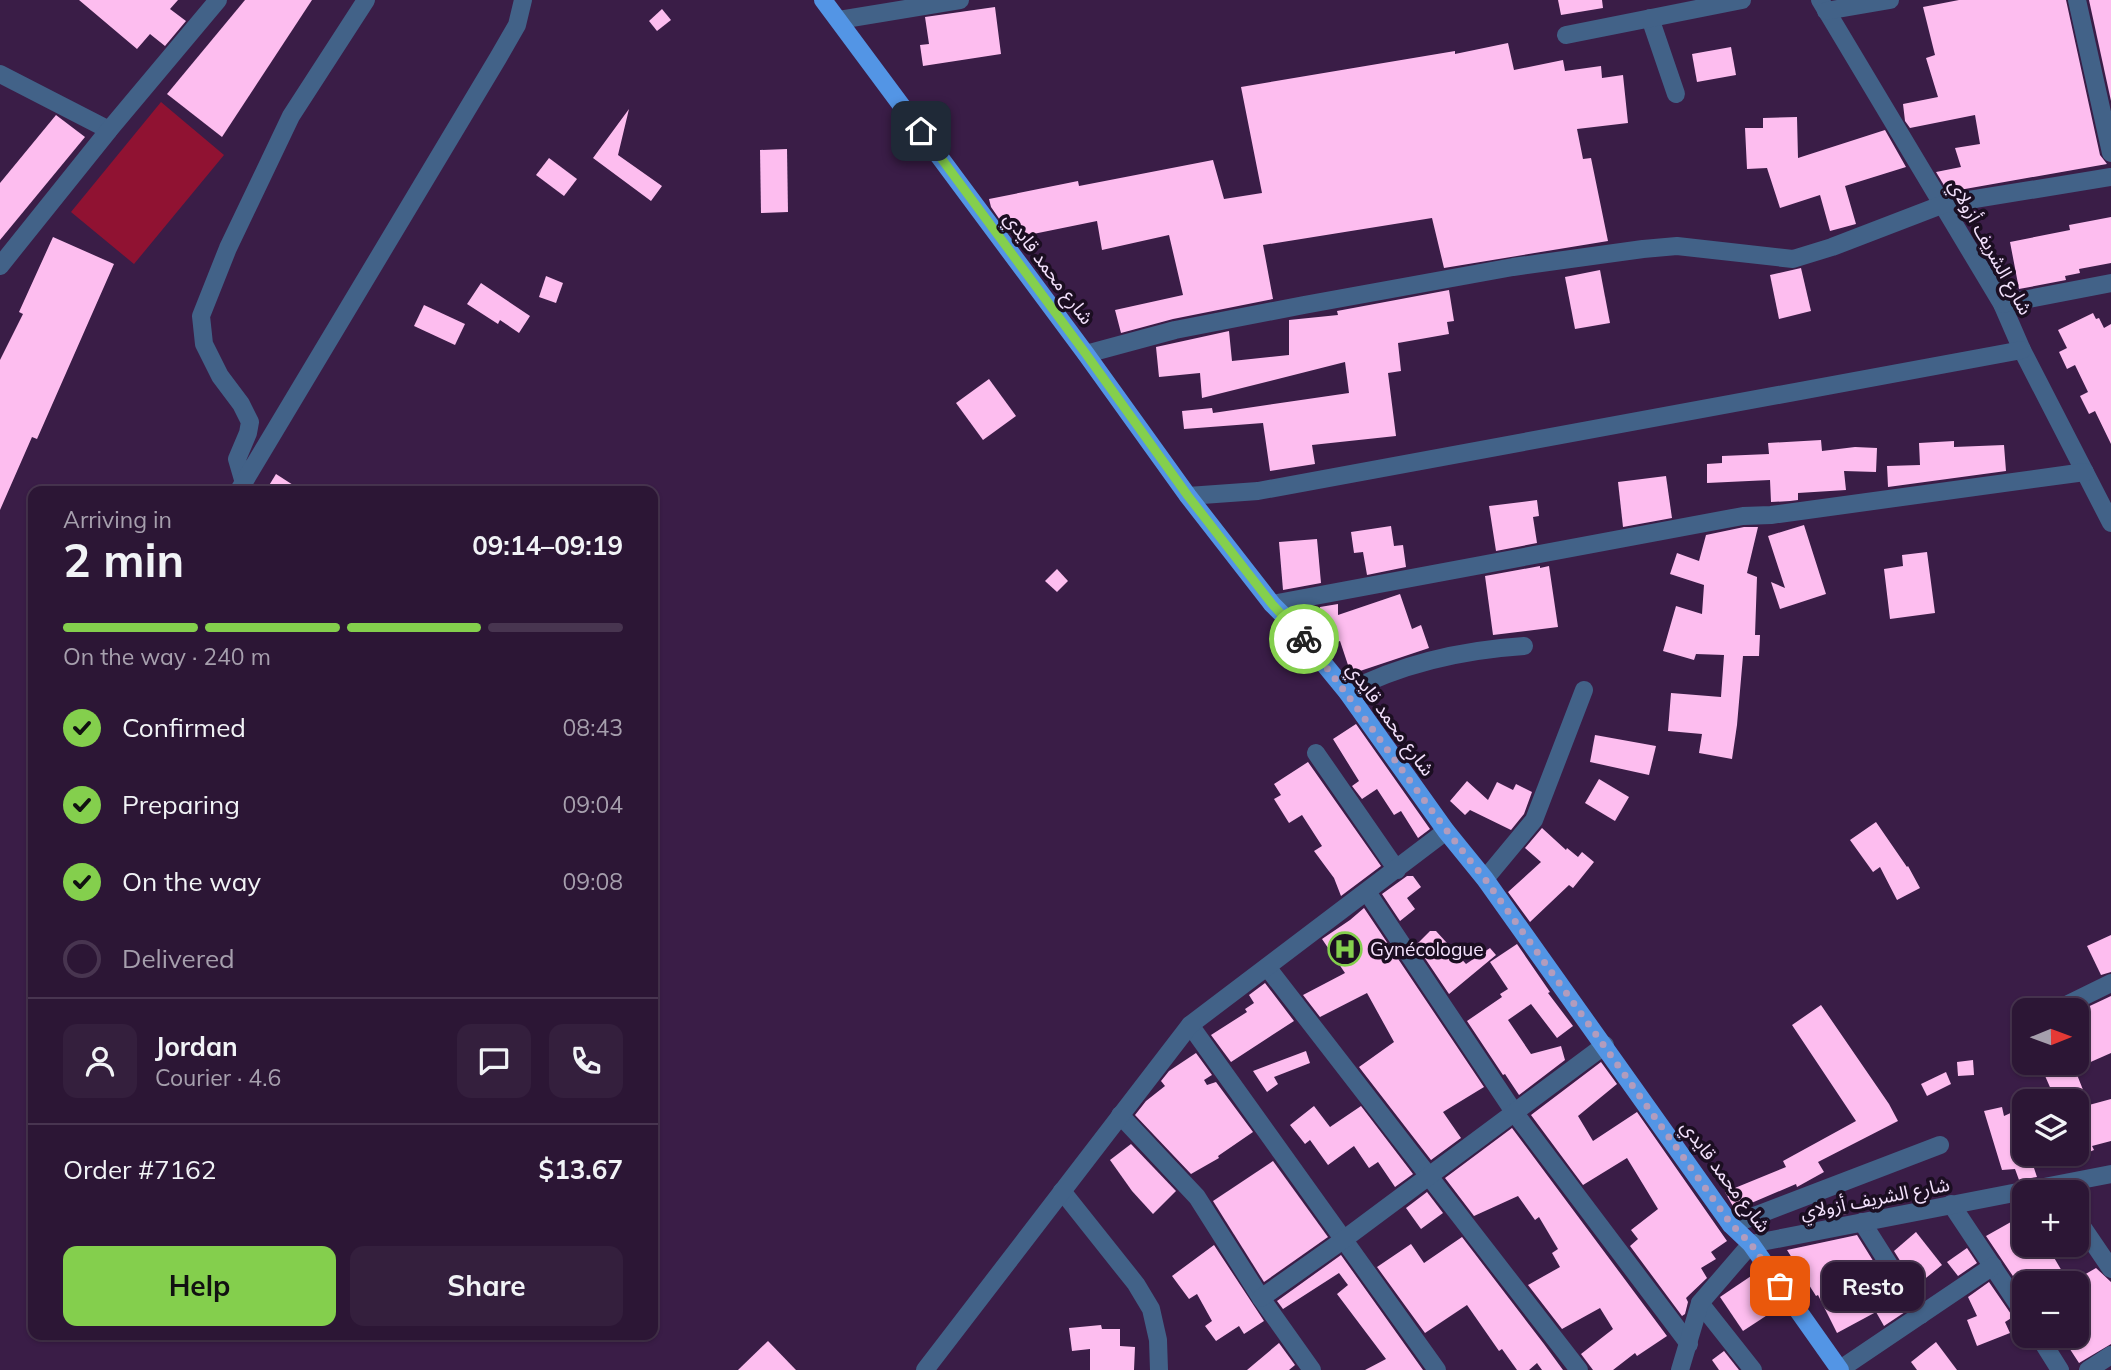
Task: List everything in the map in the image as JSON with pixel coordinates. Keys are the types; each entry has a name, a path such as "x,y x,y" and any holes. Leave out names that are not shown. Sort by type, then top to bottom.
{"main road":[{"name":"شارع محمد قايدي","path":"823,0 1188,496 1272,604 1348,692 1446,831 1485,879 1605,1045 1731,1224 1751,1244 1839,1370"}],"street":[{"path":"0,266 218,0"},
{"path":"241,486 236,459 250,422 241,404 220,376 204,344 201,316 228,248 292,116 366,0"},
{"path":"242,486 498,58 517,25 523,0"},
{"path":"839,20 960,0"},
{"path":"1566,35 1742,0"},
{"path":"1823,6 1890,0"},
{"path":"2077,0 2111,153"},
{"name":"شارع الشريف أزولاي","path":"1823,6 2002,304 2022,350 2111,523"},
{"path":"1650,18 1676,94"},
{"path":"0,74 109,131"},
{"path":"1086,354 1175,330 1304,305 1513,267 1643,249 1677,246 1793,260 1944,204 2111,177"},
{"path":"2002,304 2111,283"},
{"path":"1188,496 1258,491 1312,482 2022,350"},
{"path":"1272,604 1743,516 1771,515 2085,472"},
{"path":"1348,692 1422,662 1477,649 1524,646"},
{"path":"1485,879 1534,820 1584,690"},
{"path":"1316,752 1397,870"},
{"path":"925,1370 1190,1025 1446,831"},
{"path":"1367,892 1514,1112 1689,1344"},
{"path":"1267,967 1579,1370"},
{"path":"2080,998 2111,983"},
{"path":"1190,1025 1437,1370"},
{"path":"1261,1297 1343,1240 1605,1045"},
{"path":"1120,1115 1197,1197 1312,1370"},
{"path":"1731,1224 1940,1145"},
{"name":"شارع الشريف أزولاي","path":"2089,1180 2111,1174"},
{"path":"1062,1191 1136,1283 1151,1310 1158,1340 1159,1370"},
{"name":"شارع الشريف أزولاي","path":"1751,1244 1951,1204 2012,1195"},
{"path":"1951,1204 2012,1295"},
{"path":"1861,1222 1922,1315"},
{"path":"2089,1237 2111,1269"},
{"path":"1681,1370 1700,1303 1751,1244"},
{"path":"1839,1370 1993,1266"},
{"path":"1700,1303 1753,1370"},
{"path":"2046,1348 2060,1370"},
{"path":"2088,1370 2111,1355"}],"shaded area":[{"path":"161,102 224,155 134,264 71,212"}],"building":[{"path":"79,0 178,0 170,9 186,21 165,46 150,34 137,49"},
{"path":"245,0 312,0 222,137 167,94"},
{"path":"1558,0 1602,0 1603,8 1561,15"},
{"path":"1959,0 2066,0 2100,155 2107,164 1948,192 1936,172 1961,167 1955,148 1980,144 1975,115 1910,128 1905,121 1903,104 1938,97 1926,58 1935,55 1923,7"},
{"path":"2089,0 2111,0 2111,101"},
{"path":"995,7 1001,54 923,66 920,45 929,44 925,17"},
{"path":"662,9 671,20 657,31 649,21"},
{"path":"1508,43 1514,70 1563,60 1565,71 1601,66 1602,78 1623,75 1628,123 1577,129 1583,159 1591,158 1608,241 1444,268 1432,218 1263,245 1273,299 1173,319 1121,333 1115,310 1183,295 1169,235 1102,250 1097,221 1014,238 1008,230 1006,218 1000,220 991,207 989,199 1078,181 1079,186 1213,160 1224,199 1262,193 1241,87 1455,51 1455,54"},
{"path":"1731,47 1736,75 1697,82 1692,54"},
{"path":"629,109 618,155 662,186 651,201 593,158"},
{"path":"56,115 85,137 0,240 0,183"},
{"path":"1797,117 1798,158 1885,130 1906,167 1845,186 1856,224 1830,231 1820,195 1780,208 1767,168 1747,169 1745,128 1763,128 1763,118"},
{"path":"787,149 788,212 761,213 760,150"},
{"path":"549,158 577,179 564,196 536,175"},
{"path":"2111,217 2111,263 2079,269 2080,273 2065,276 2066,280 2019,289 2010,242 2070,230 2069,225"},
{"path":"53,237 114,264 37,439 32,437 0,510 0,360 23,314 19,312"},
{"path":"1801,268 1811,311 1779,319 1770,275"},
{"path":"1600,270 1610,323 1575,329 1565,277"},
{"path":"546,276 563,283 556,303 539,297"},
{"path":"481,283 530,316 519,333 500,320 498,324 467,304"},
{"path":"1449,290 1454,321 1447,322 1449,334 1398,343 1401,371 1388,373 1396,436 1312,445 1315,464 1270,471 1263,423 1184,429 1182,411 1212,408 1213,413 1349,393 1345,362 1202,398 1200,373 1159,377 1156,347 1229,331 1232,361 1289,355 1289,320 1338,315 1337,311"},
{"path":"424,305 465,324 455,345 414,326"},
{"path":"2093,313 2104,328 2111,324 2111,444 2095,411 2089,414 2080,396 2088,392 2075,365 2067,369 2059,352 2067,348 2058,330"},
{"path":"989,379 1016,416 983,440 956,403"},
{"path":"1821,440 1822,451 1855,447 1877,448 1876,472 1844,471 1846,490 1798,493 1798,500 1790,501 1771,502 1770,480 1707,483 1707,464 1722,463 1722,456 1769,454 1768,443"},
{"path":"1954,441 1954,447 2004,445 2006,471 1888,487 1887,466 1920,465 1919,443"},
{"path":"276,474 295,486 269,486"},
{"path":"1666,476 1672,518 1623,527 1618,482"},
{"path":"1537,500 1539,516 1533,517 1537,543 1496,551 1489,506"},
{"path":"1804,525 1826,594 1780,609 1771,582 1785,588 1768,536"},
{"path":"1391,526 1394,546 1403,545 1406,567 1367,575 1363,552 1354,553 1351,532"},
{"path":"1744,527 1758,527 1747,573 1757,577 1755,635 1760,635 1759,656 1743,656 1732,759 1699,753 1702,734 1668,731 1671,693 1721,697 1724,655 1696,654 1694,660 1663,651 1676,606 1702,614 1704,585 1670,574 1677,553 1699,561 1706,535"},
{"path":"1317,539 1321,583 1283,590 1279,542"},
{"path":"1927,552 1935,613 1890,619 1884,569 1903,566 1902,555"},
{"path":"1549,566 1558,627 1493,635 1485,576"},
{"path":"1057,569 1068,581 1057,592 1045,581"},
{"path":"1400,594 1412,629 1421,625 1429,648 1351,674 1340,641 1328,645 1320,621 1320,607 1338,604 1338,615"},
{"path":"1356,724 1430,829 1418,838 1401,811 1394,815 1377,789 1362,799 1352,786 1359,781 1333,739"},
{"path":"1595,735 1656,746 1649,775 1590,762"},
{"path":"1308,762 1381,866 1341,896 1334,878 1314,851 1322,846 1302,815 1289,823 1274,799 1281,795 1274,784"},
{"path":"1599,779 1629,797 1615,821 1585,803"},
{"path":"1467,781 1488,800 1497,782 1513,790 1516,784 1532,792 1524,814 1511,830 1470,810 1465,815 1450,801"},
{"path":"1876,822 1908,866 1920,888 1897,900 1880,867 1873,872 1850,840"},
{"path":"1542,828 1566,850 1567,848 1578,857 1582,852 1594,862 1573,888 1569,885 1530,922 1508,892 1541,862 1525,848"},
{"path":"1407,876 1413,876 1421,887 1407,898 1415,909 1400,921 1382,894"},
{"path":"1364,908 1484,1087 1443,1112 1461,1138 1431,1160 1359,1067 1394,1042 1367,993 1320,1017 1303,995 1345,973 1322,939"},
{"path":"1430,931 1436,931 1466,964 1490,948 1496,955 1449,994 1416,945"},
{"path":"2111,935 2111,972 2101,975 2087,946"},
{"path":"1517,944 1573,1026 1557,1038 1531,1004 1508,1020 1531,1054 1561,1046 1565,1060 1519,1095 1467,1021 1502,997 1500,994 1508,989 1490,962"},
{"path":"1265,983 1294,1021 1231,1062 1211,1035 1247,1012 1245,1009 1254,1003 1249,995"},
{"path":"2111,996 2111,1053 2090,1062 2090,1006"},
{"path":"1821,1005 1898,1121 1818,1162 1824,1172 1797,1187 1796,1184 1735,1210 1725,1192 1786,1167 1783,1161 1856,1121 1792,1025"},
{"path":"1306,1051 1310,1063 1274,1077 1278,1084 1267,1092 1253,1071"},
{"path":"1196,1053 1212,1075 1204,1080 1207,1085 1216,1082 1253,1132 1218,1156 1219,1158 1191,1174 1135,1115 1146,1101 1165,1086 1161,1081 1169,1071"},
{"path":"1973,1060 1974,1075 1958,1076 1957,1062"},
{"path":"1601,1062 1617,1084 1578,1116 1593,1141 1637,1112 1727,1241 1711,1252 1716,1259 1701,1268 1707,1278 1686,1298 1688,1302 1682,1316 1630,1246 1638,1239 1631,1230 1658,1209 1627,1158 1583,1185 1531,1115"},
{"path":"1946,1072 1951,1084 1927,1096 1921,1084"},
{"path":"2045,1075 2077,1075 2083,1089 2051,1089"},
{"path":"2111,1099 2111,1141 2092,1146 2094,1150 2089,1152 2089,1105"},
{"path":"1314,1106 1330,1127 1361,1106 1413,1174 1395,1187 1378,1162 1369,1168 1354,1146 1328,1165 1310,1140 1305,1144 1290,1125"},
{"path":"2002,1107 2004,1116 2012,1112 2012,1166 2033,1166 2037,1177 2019,1180 2015,1169 2002,1170 1984,1111"},
{"path":"1512,1128 1667,1336 1637,1356 1635,1353 1613,1370 1593,1370 1581,1354 1613,1329 1600,1308 1562,1329 1528,1285 1560,1267 1552,1253 1558,1249 1539,1217 1535,1220 1518,1196 1474,1216 1445,1178"},
{"path":"1131,1144 1176,1191 1153,1214 1132,1191 1110,1160"},
{"path":"1273,1161 1328,1237 1264,1282 1213,1201"},
{"path":"1427,1192 1443,1213 1421,1229 1406,1208"},
{"path":"1843,1204 1847,1214 1834,1216 1831,1208"},
{"path":"2012,1221 2012,1257 2054,1257 2062,1271 2012,1271 2012,1275 1986,1236"},
{"path":"1916,1232 1942,1265 1916,1286 1894,1251"},
{"path":"1857,1235 1905,1312 1884,1326 1876,1312 1837,1333 1818,1295 1816,1296 1787,1250"},
{"path":"1462,1237 1563,1370 1542,1370 1537,1363 1529,1370 1517,1370 1502,1349 1499,1351 1467,1305 1425,1333 1377,1267 1411,1244 1424,1263"},
{"path":"1214,1245 1264,1321 1244,1334 1239,1326 1216,1341 1205,1326 1212,1321 1197,1294 1189,1299 1172,1276"},
{"path":"1967,1248 1977,1263 1958,1276 1947,1262"},
{"path":"1341,1255 1423,1370 1365,1370 1386,1359 1337,1294 1348,1285 1339,1273 1283,1309 1277,1301"},
{"path":"2096,1268 2111,1282 2111,1344 2079,1363 2069,1348 2089,1348 2089,1272"},
{"path":"1757,1272 1781,1306 1743,1331 1720,1297"},
{"path":"1989,1282 2012,1316 2005,1322 2010,1333 1977,1346 1967,1320 1977,1316 1968,1297"},
{"path":"1101,1325 1102,1329 1120,1329 1120,1346 1135,1347 1134,1370 1090,1370 1090,1349 1072,1351 1069,1328"},
{"path":"768,1341 796,1370 738,1370"},
{"path":"1936,1342 1957,1370 1917,1370 1911,1362"},
{"path":"1279,1343 1295,1365 1289,1370 1247,1370"},
{"path":"1724,1351 1739,1370 1719,1370 1712,1360"}],"way so far":[{"path":"1304,639 1348,692 1446,831 1485,879 1605,1045 1731,1224 1751,1244 1780,1286"}],"place":[{"name":"Gynécologue","path":"1345,949"},
{"name":"Resto","path":"1780,1286"}],"route":[{"path":"921,131 1188,496 1272,604 1304,639"}]}
